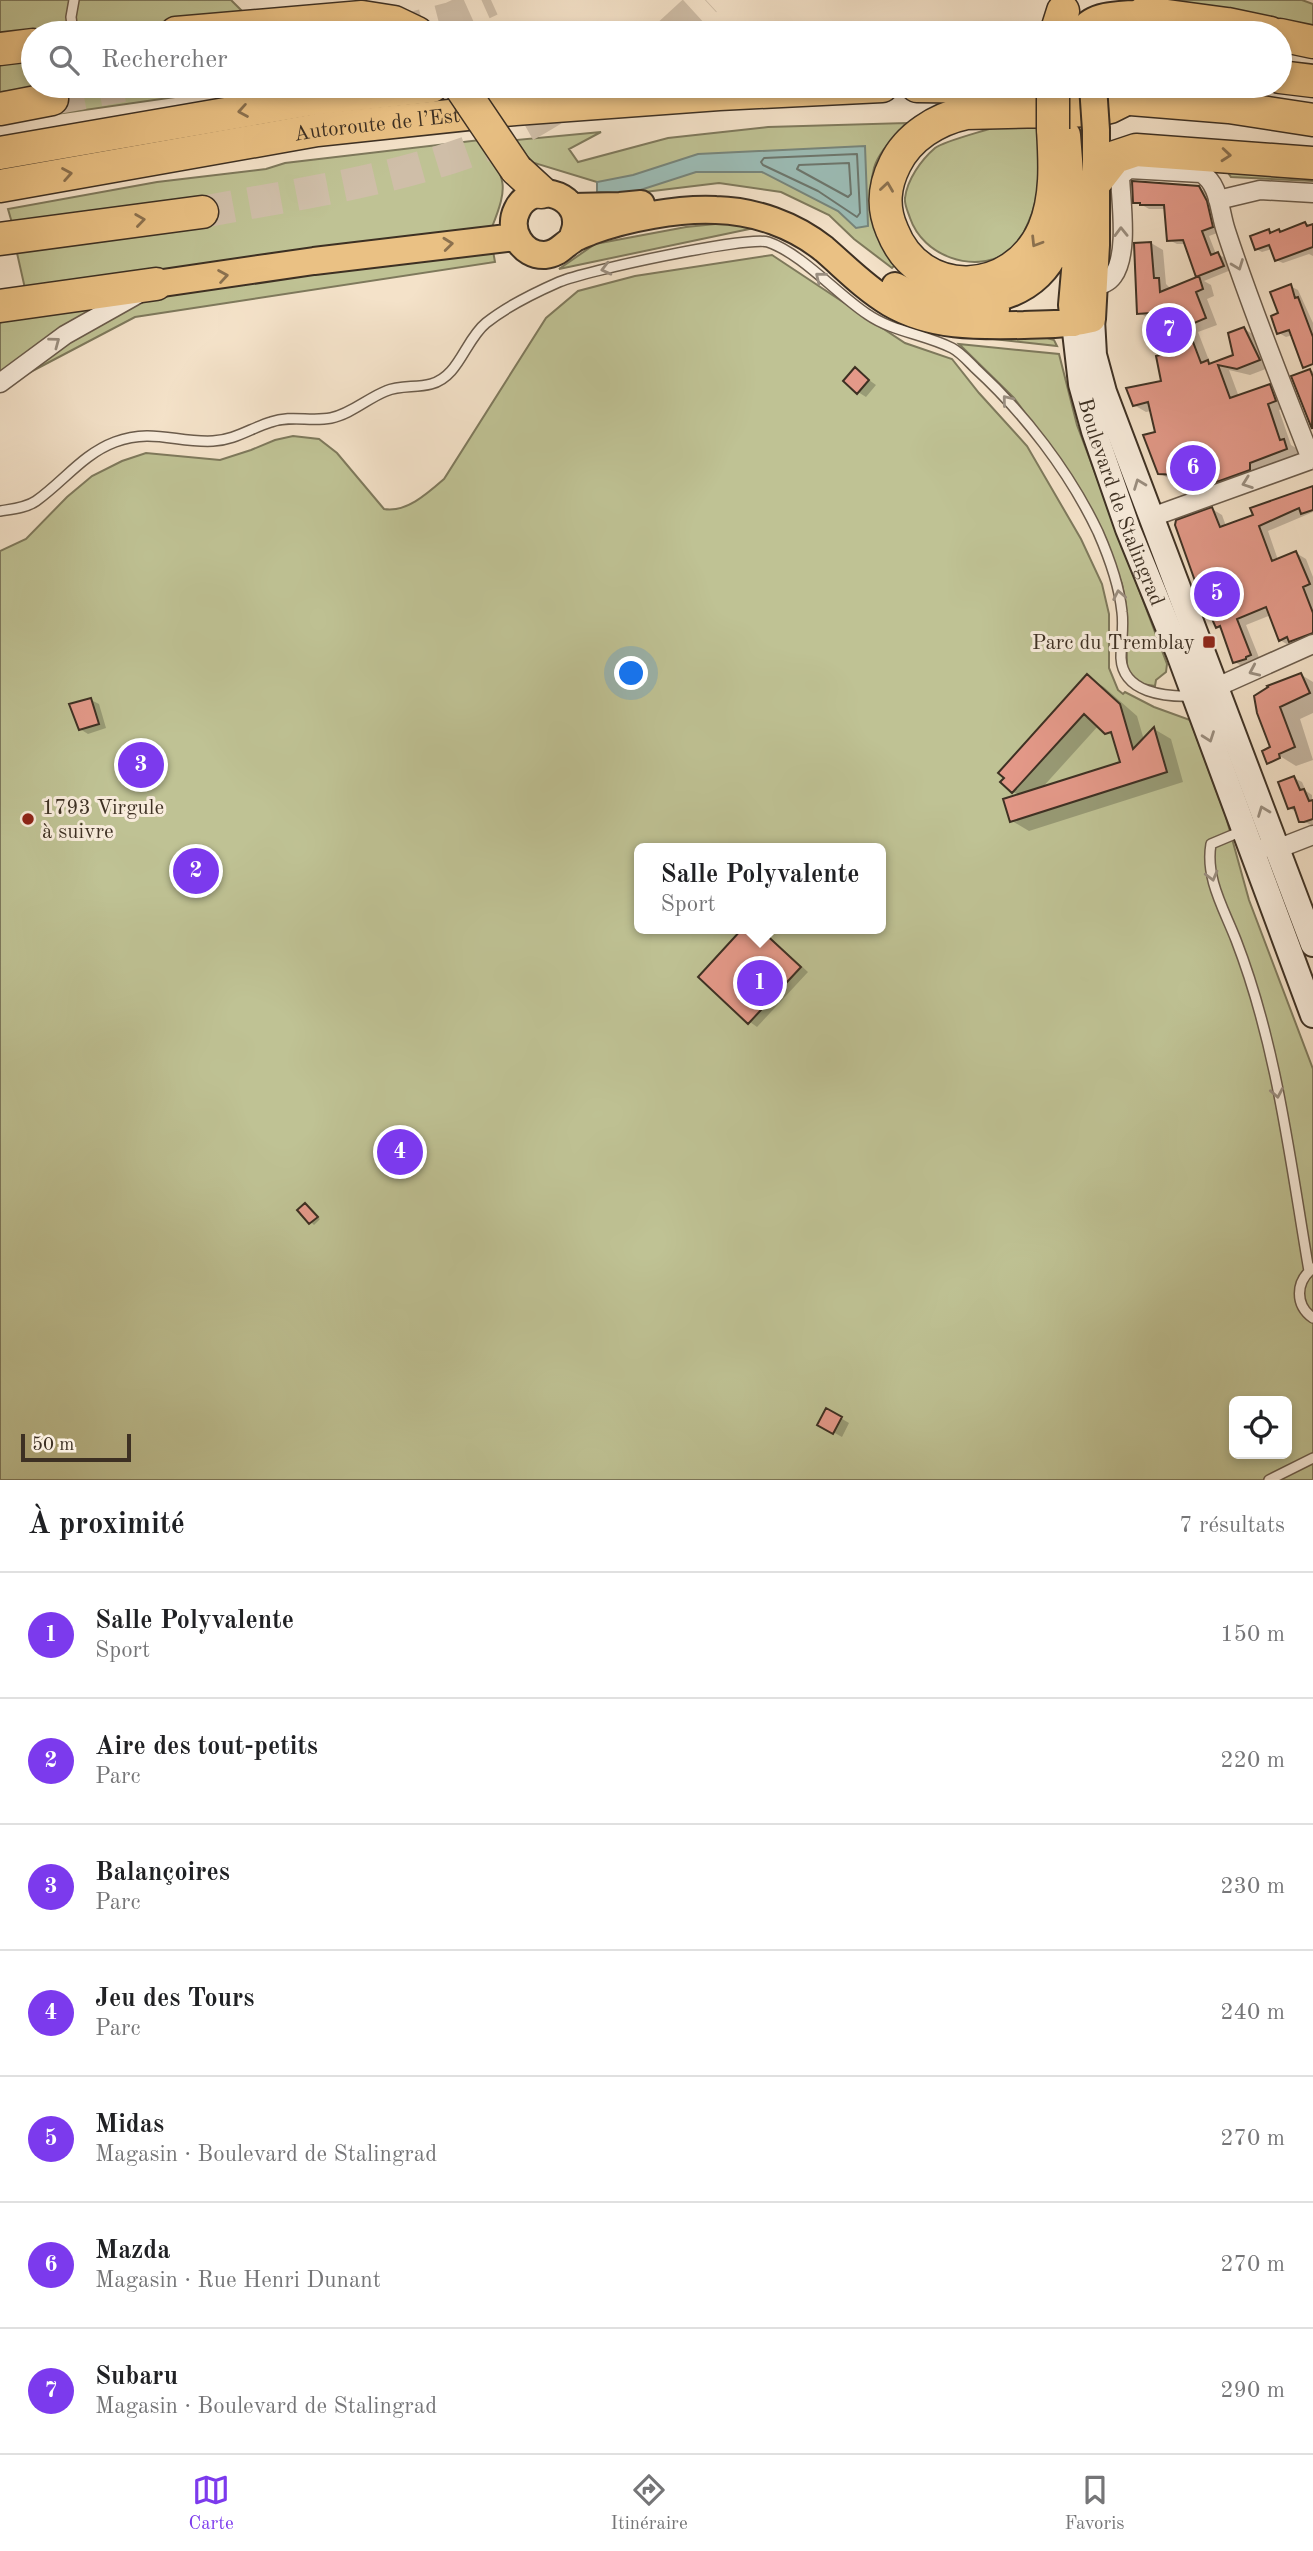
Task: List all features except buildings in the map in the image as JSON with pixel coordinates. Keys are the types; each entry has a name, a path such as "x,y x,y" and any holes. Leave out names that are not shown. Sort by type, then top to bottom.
{"highway":[{"path":"1144,13 1204,21"},
{"path":"316,21 362,17 388,21"},
{"path":"1292,38 1313,42"},
{"path":"0,49 21,46"},
{"path":"1292,78 1313,81"},
{"name":"Autoroute de l’Est","path":"0,153 321,98"},
{"path":"468,98 516,169 541,192"},
{"name":"Autoroute de l’Est","path":"0,186 317,130 529,108 665,98"},
{"path":"1058,98 1080,157"},
{"path":"1115,98 1229,107 1313,120"},
{"path":"0,109 52,99"},
{"path":"1126,99 1098,110 966,113 955,115 920,133 904,148 886,180 887,218 896,241 909,261 943,280 973,282 998,276 1026,257 1045,228 1055,166 1080,157 1115,157 1126,151 1136,150 1313,163"},
{"path":"0,239 202,212"},
{"path":"0,306 156,284"}],"main road":[{"path":"1074,20 1144,13"},
{"path":"1068,98 1080,157"},
{"path":"1080,98 1080,157"},
{"path":"959,305 997,299 1020,289 1040,275 1061,244 1091,98"},
{"name":"Boulevard de Stalingrad","path":"1080,157 1085,308 1082,384 1091,422 1128,529 1277,849 1313,944"},
{"name":"Boulevard de Stalingrad","path":"1080,157 1085,308 1099,376 1152,517 1246,837 1313,1015"},
{"path":"572,240 576,223 572,207 559,195 541,192 527,197 517,208 513,223 516,237 528,250 544,255 560,251 572,240 607,226 680,212 712,209 741,212 785,225 807,237 868,289 890,303 936,322 973,326 1085,308"},
{"path":"572,207 620,206 716,193 737,194 767,200 799,213 823,227 869,269 904,291 930,300 972,310 1085,308"},
{"path":"156,284 341,257 516,237"}],"street":[{"path":"1085,308 1113,277 1119,261 1122,243 1120,176 1129,169 1201,173 1208,177 1214,186 1226,233 1312,459 1152,517"},
{"path":"1218,200 1260,190 1313,193"},
{"path":"0,383 65,335 156,284"},
{"path":"1205,692 1313,644"},
{"path":"1246,837 1277,849 1313,835"}],"lane":[{"path":"72,21 74,0"},
{"path":"0,511 19,509 35,501 80,461 105,446 132,436 154,434 212,441 236,437 272,421 300,417 337,417 388,390 436,384 457,366 467,345 485,324 516,303 562,281 621,266 737,243 767,242 801,261 868,315 902,332 954,349 999,390 1072,485 1098,532 1116,579 1120,598 1123,626 1121,661 1127,678 1131,683 1155,693 1173,697 1205,692"},
{"path":"1246,837 1211,844 1211,876 1244,962 1268,1042 1311,1270 1300,1288 1299,1297 1302,1307 1313,1318"},
{"path":"1269,1480 1313,1458"}],"green space":[{"path":"0,0 231,0 246,15 174,21 21,21 21,37 0,44"},
{"path":"1171,0 1302,0 1313,4 1313,28 1292,23 1292,21"},
{"path":"21,61 21,89 0,92 0,63"},
{"path":"52,98 168,98 57,114"},
{"path":"906,123 880,156 872,180 874,204 896,264 892,268 854,239 829,215 781,192 719,183 628,194 597,192 597,182 531,162 516,140 601,132 569,149 578,162 668,138 768,127"},
{"path":"995,127 1039,128 1039,182 1032,213 1019,241 1007,253 979,262 951,258 937,251 917,231 905,203 909,184 920,164 935,148"},
{"path":"480,140 502,181 501,200 492,227 26,293 17,253 39,248 12,223 8,209 157,182 266,169 285,163"},
{"path":"1226,170 1313,176 1313,181 1231,177"},
{"path":"725,223 759,227 559,269 595,244 686,227"},
{"path":"493,251 495,262 135,317 0,388 0,316"},
{"path":"772,255 905,343 952,359 1027,446 1081,539 1102,584 1109,614 1109,668 1118,690 1190,720 1226,817 1249,900 1313,1069 1313,1480 0,1480 0,551 26,539 92,476 122,461 146,453 220,460 293,436 319,439 337,453 384,509 408,505 444,479 546,318 578,291 635,276"},
{"path":"1034,334 1054,340 1057,346 993,339"},
{"path":"959,344 1059,354 1077,425 1167,664 1166,672 1156,680 1155,686 1142,684 1132,676 1127,667 1126,605 1122,584 1107,545 1037,429 1014,398"}],"water":[{"path":"865,146 868,226 856,228 838,211 762,172 696,172 628,194 597,192 597,182 633,175 698,154"}],"tunnel":[{"path":"439,21 491,0"},
{"path":"683,21 706,0"},
{"path":"52,99 57,98"},
{"path":"202,212 415,169 484,146 572,98"}],"place":[{"name":"Subaru","path":"1169,330"},
{"name":"Mazda","path":"1193,468"},
{"name":"Midas","path":"1217,594"},
{"name":"Parc du Tremblay","path":"1209,642"},
{"name":"Balançoires","path":"141,765"},
{"name":"1793 Virgule à suivre","path":"28,819"},
{"name":"Aire des tout-petits","path":"196,871"},
{"name":"Salle Polyvalente","path":"760,983"},
{"name":"Jeu des Tours","path":"400,1152"}]}
